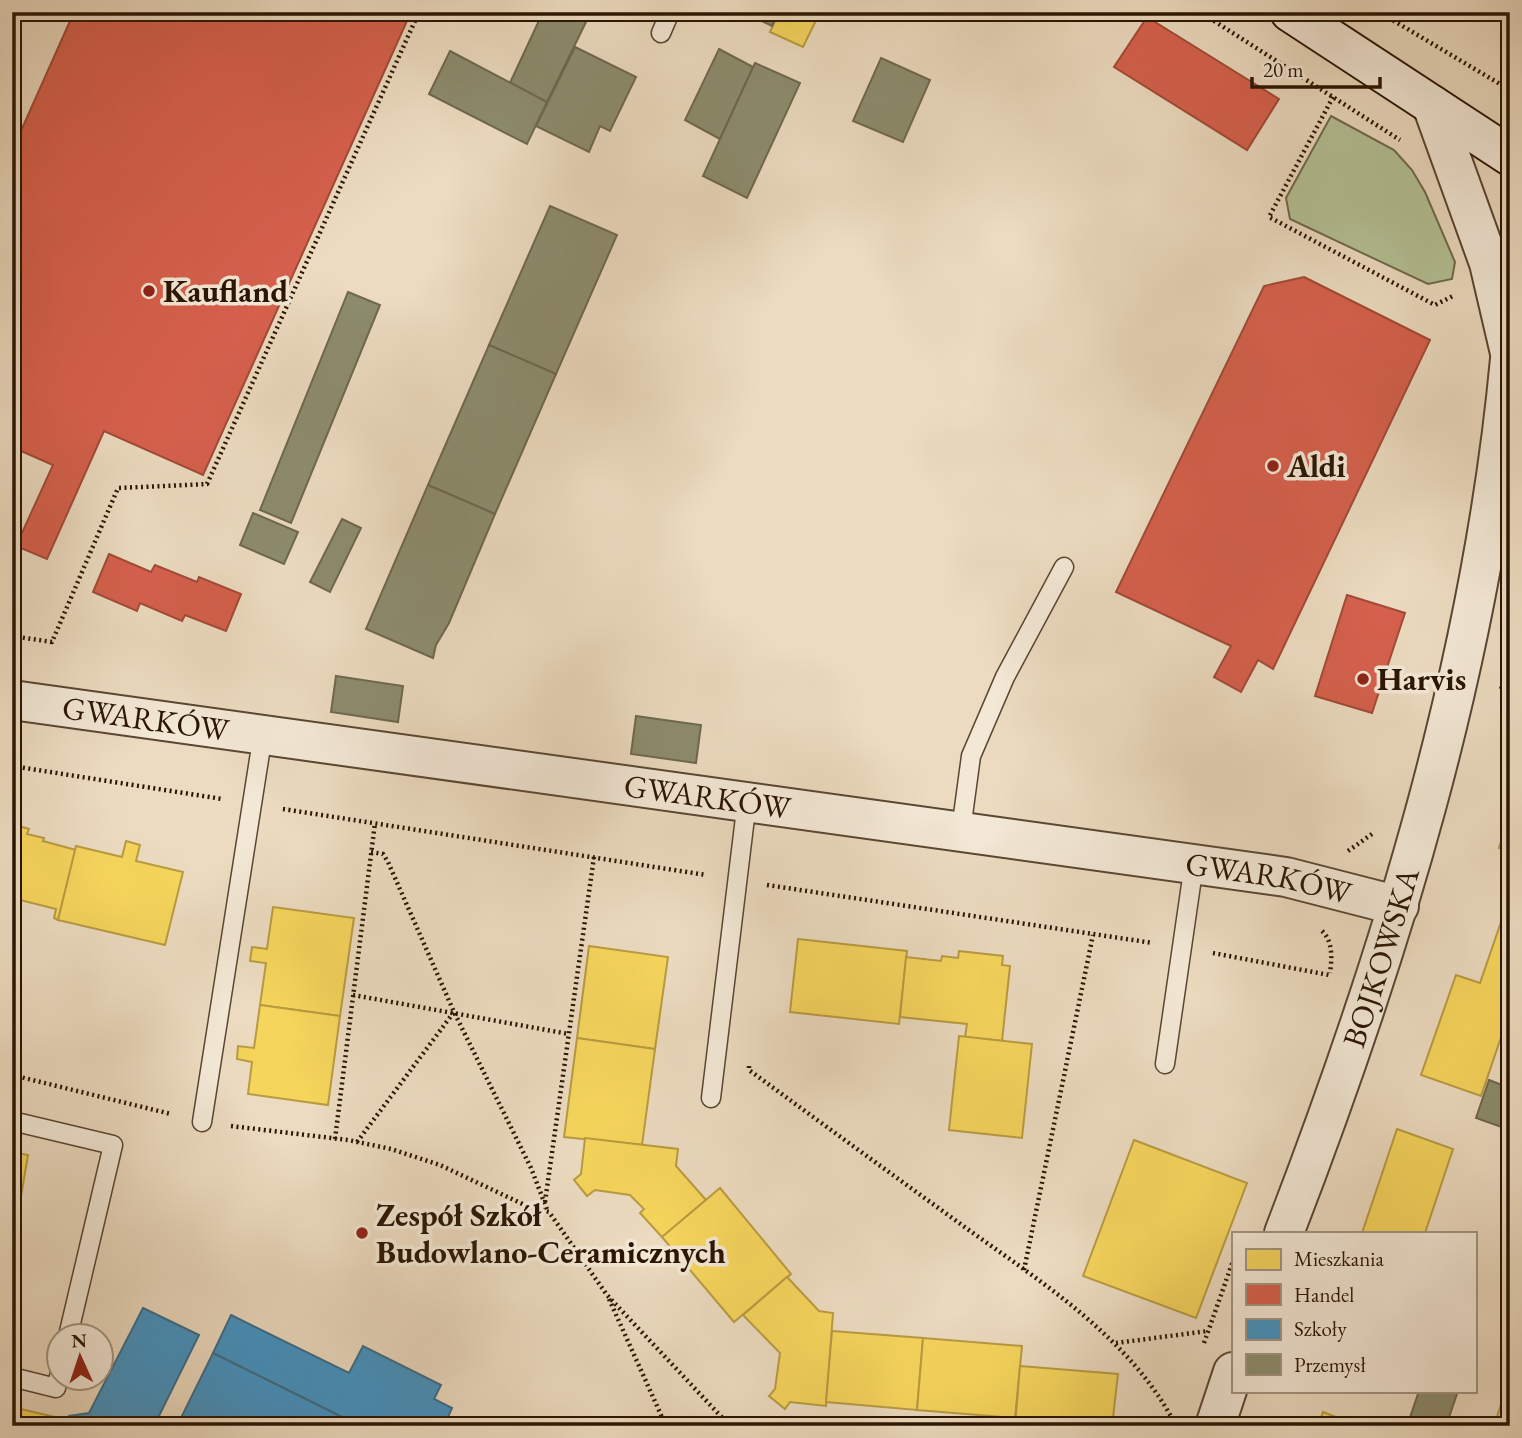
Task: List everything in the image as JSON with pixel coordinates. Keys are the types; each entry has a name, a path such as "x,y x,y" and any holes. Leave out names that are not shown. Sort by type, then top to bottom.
{"street":[{"path":"1290,12 1510,156"},
{"path":"1432,105 1489,263 1510,353"},
{"name":"BOJKOWSKA","path":"1284,1232 1399,906 1459,675 1503,433 1510,359"},
{"name":"BOJKOWSKA","path":"1459,675 1510,546"},
{"name":"GWARKÓW","path":"12,700 1286,877 1399,906"},
{"path":"1215,1426 1232,1375"}],"lane":[{"path":"661,33 670,12"},
{"path":"961,830 971,756 1005,677 1064,567"},
{"path":"202,1122 263,734"},
{"path":"711,1098 747,801"},
{"path":"1165,1064 1194,864"},
{"path":"12,1121 113,1145 71,1322"},
{"path":"12,1377 46,1386"}],"path":[{"path":"12,636 52,642 118,488 207,484 419,12"},
{"path":"1200,12 1411,147"},
{"path":"1379,12 1510,90"},
{"path":"1333,97 1269,217 1435,305"},
{"path":"12,766 1330,973"},
{"path":"335,1139 374,822"},
{"path":"1341,855 1371,836 1375,823"},
{"path":"371,852 383,854 388,862 454,1012 549,1212 607,1295 730,1426"},
{"path":"545,1203 594,857"},
{"path":"1318,926 1327,935 1332,958 1328,986"},
{"path":"1024,1270 1093,934"},
{"path":"353,995 569,1034"},
{"path":"358,1142 454,1012"},
{"path":"748,1070 1024,1270 1116,1344 1163,1402 1175,1424"},
{"path":"12,1075 202,1122 358,1142 440,1165 529,1207 549,1212"},
{"path":"607,1295 666,1426"},
{"path":"1116,1344 1209,1331"}],"green space":[{"path":"1331,116 1394,150 1412,170 1425,192 1455,262 1452,279 1428,284 1290,219 1286,198"}],"building: Mieszkania":[{"path":"779,12 820,12 803,47 770,32"},
{"path":"1510,814 1510,852 1499,848"},
{"path":"12,824 29,829 27,834 44,838 43,841 76,850 58,920 54,918 56,909 12,898"},
{"path":"126,841 140,845 136,861 183,872 165,945 58,920 76,846 122,857"},
{"path":"273,907 354,918 340,1016 260,1005 266,963 250,961 252,947 267,949"},
{"path":"1501,922 1510,925 1510,1011 1481,1096 1421,1075 1456,975 1480,983"},
{"path":"798,939 907,951 899,1024 790,1012"},
{"path":"589,946 668,957 655,1049 577,1038"},
{"path":"959,951 1003,956 1002,965 1010,966 1002,1041 965,1037 967,1024 900,1017 906,957 941,961 942,956 958,958"},
{"path":"260,1005 340,1016 328,1105 248,1094 252,1062 237,1059 238,1046 254,1048"},
{"path":"959,1036 1032,1044 1022,1138 949,1130"},
{"path":"577,1038 655,1049 642,1145 564,1137"},
{"path":"1397,1129 1453,1149 1425,1232 1362,1232"},
{"path":"585,1138 678,1149 676,1166 706,1200 662,1237 640,1213 644,1209 630,1195 595,1190 587,1196 574,1180 581,1174"},
{"path":"1134,1140 1247,1183 1196,1318 1083,1276"},
{"path":"12,1152 28,1155 15,1232 12,1231"},
{"path":"720,1188 791,1274 734,1322 662,1237"},
{"path":"787,1277 819,1311 833,1313 826,1406 790,1402 785,1409 769,1396 775,1389 780,1353 743,1315"},
{"path":"832,1331 923,1338 917,1410 826,1402"},
{"path":"923,1338 1022,1346 1015,1418 917,1410"},
{"path":"1020,1366 1118,1374 1112,1426 1015,1426"},
{"path":"1510,1377 1510,1426 1494,1426"},
{"path":"12,1407 68,1420 66,1426 12,1426"},
{"path":"1323,1412 1359,1426 1318,1426"}],"building: Handel":[{"name":"Kaufland","path":"74,12 411,12 203,475 104,431 47,559 16,546 53,465 12,447 12,151"},
{"path":"1147,17 1279,99 1247,150 1114,67"},
{"name":"Aldi","path":"1304,277 1430,340 1273,669 1258,660 1241,692 1214,677 1231,646 1116,592 1264,286"},
{"path":"109,554 151,572 155,565 197,582 199,577 241,594 226,631 185,615 182,621 140,603 137,611 93,592"},
{"path":"1347,595 1405,613 1372,713 1315,696"}],"building: Szkoły":[{"path":"143,1308 199,1335 154,1426 66,1426 69,1416 89,1413 100,1392 116,1392 116,1360"},
{"path":"231,1315 349,1373 363,1346 441,1385 434,1399 452,1408 444,1426 352,1426 354,1423 213,1353"},
{"path":"213,1353 354,1423 352,1426 177,1426"}],"building: Przemysł":[{"path":"543,12 564,12 586,22 547,102 509,85"},
{"path":"743,12 779,12 772,26"},
{"path":"575,47 636,77 610,131 600,126 589,152 536,126"},
{"path":"719,49 753,67 720,139 685,120"},
{"path":"450,51 547,102 527,144 429,94"},
{"path":"881,58 930,80 903,142 853,121"},
{"path":"755,63 800,83 747,198 703,176"},
{"path":"550,206 617,235 556,374 489,345"},
{"path":"348,292 380,305 291,523 260,510"},
{"path":"489,345 556,374 495,514 428,485"},
{"path":"428,485 495,514 449,623 436,645 433,658 366,629"},
{"path":"253,513 298,532 284,564 240,545"},
{"path":"342,519 361,528 330,592 310,582"},
{"path":"336,676 403,686 398,722 331,712"},
{"path":"636,716 701,725 696,763 631,754"},
{"path":"1489,1080 1510,1088 1510,1130 1476,1118"},
{"path":"1419,1392 1458,1392 1446,1426 1407,1426"}],"place":[{"name":"Kaufland","path":"149,291"},
{"name":"Aldi","path":"1273,466"},
{"name":"Harvis","path":"1363,679"},
{"name":"Zespół Szkół Budowlano-Ceramicznych","path":"362,1233"}]}
